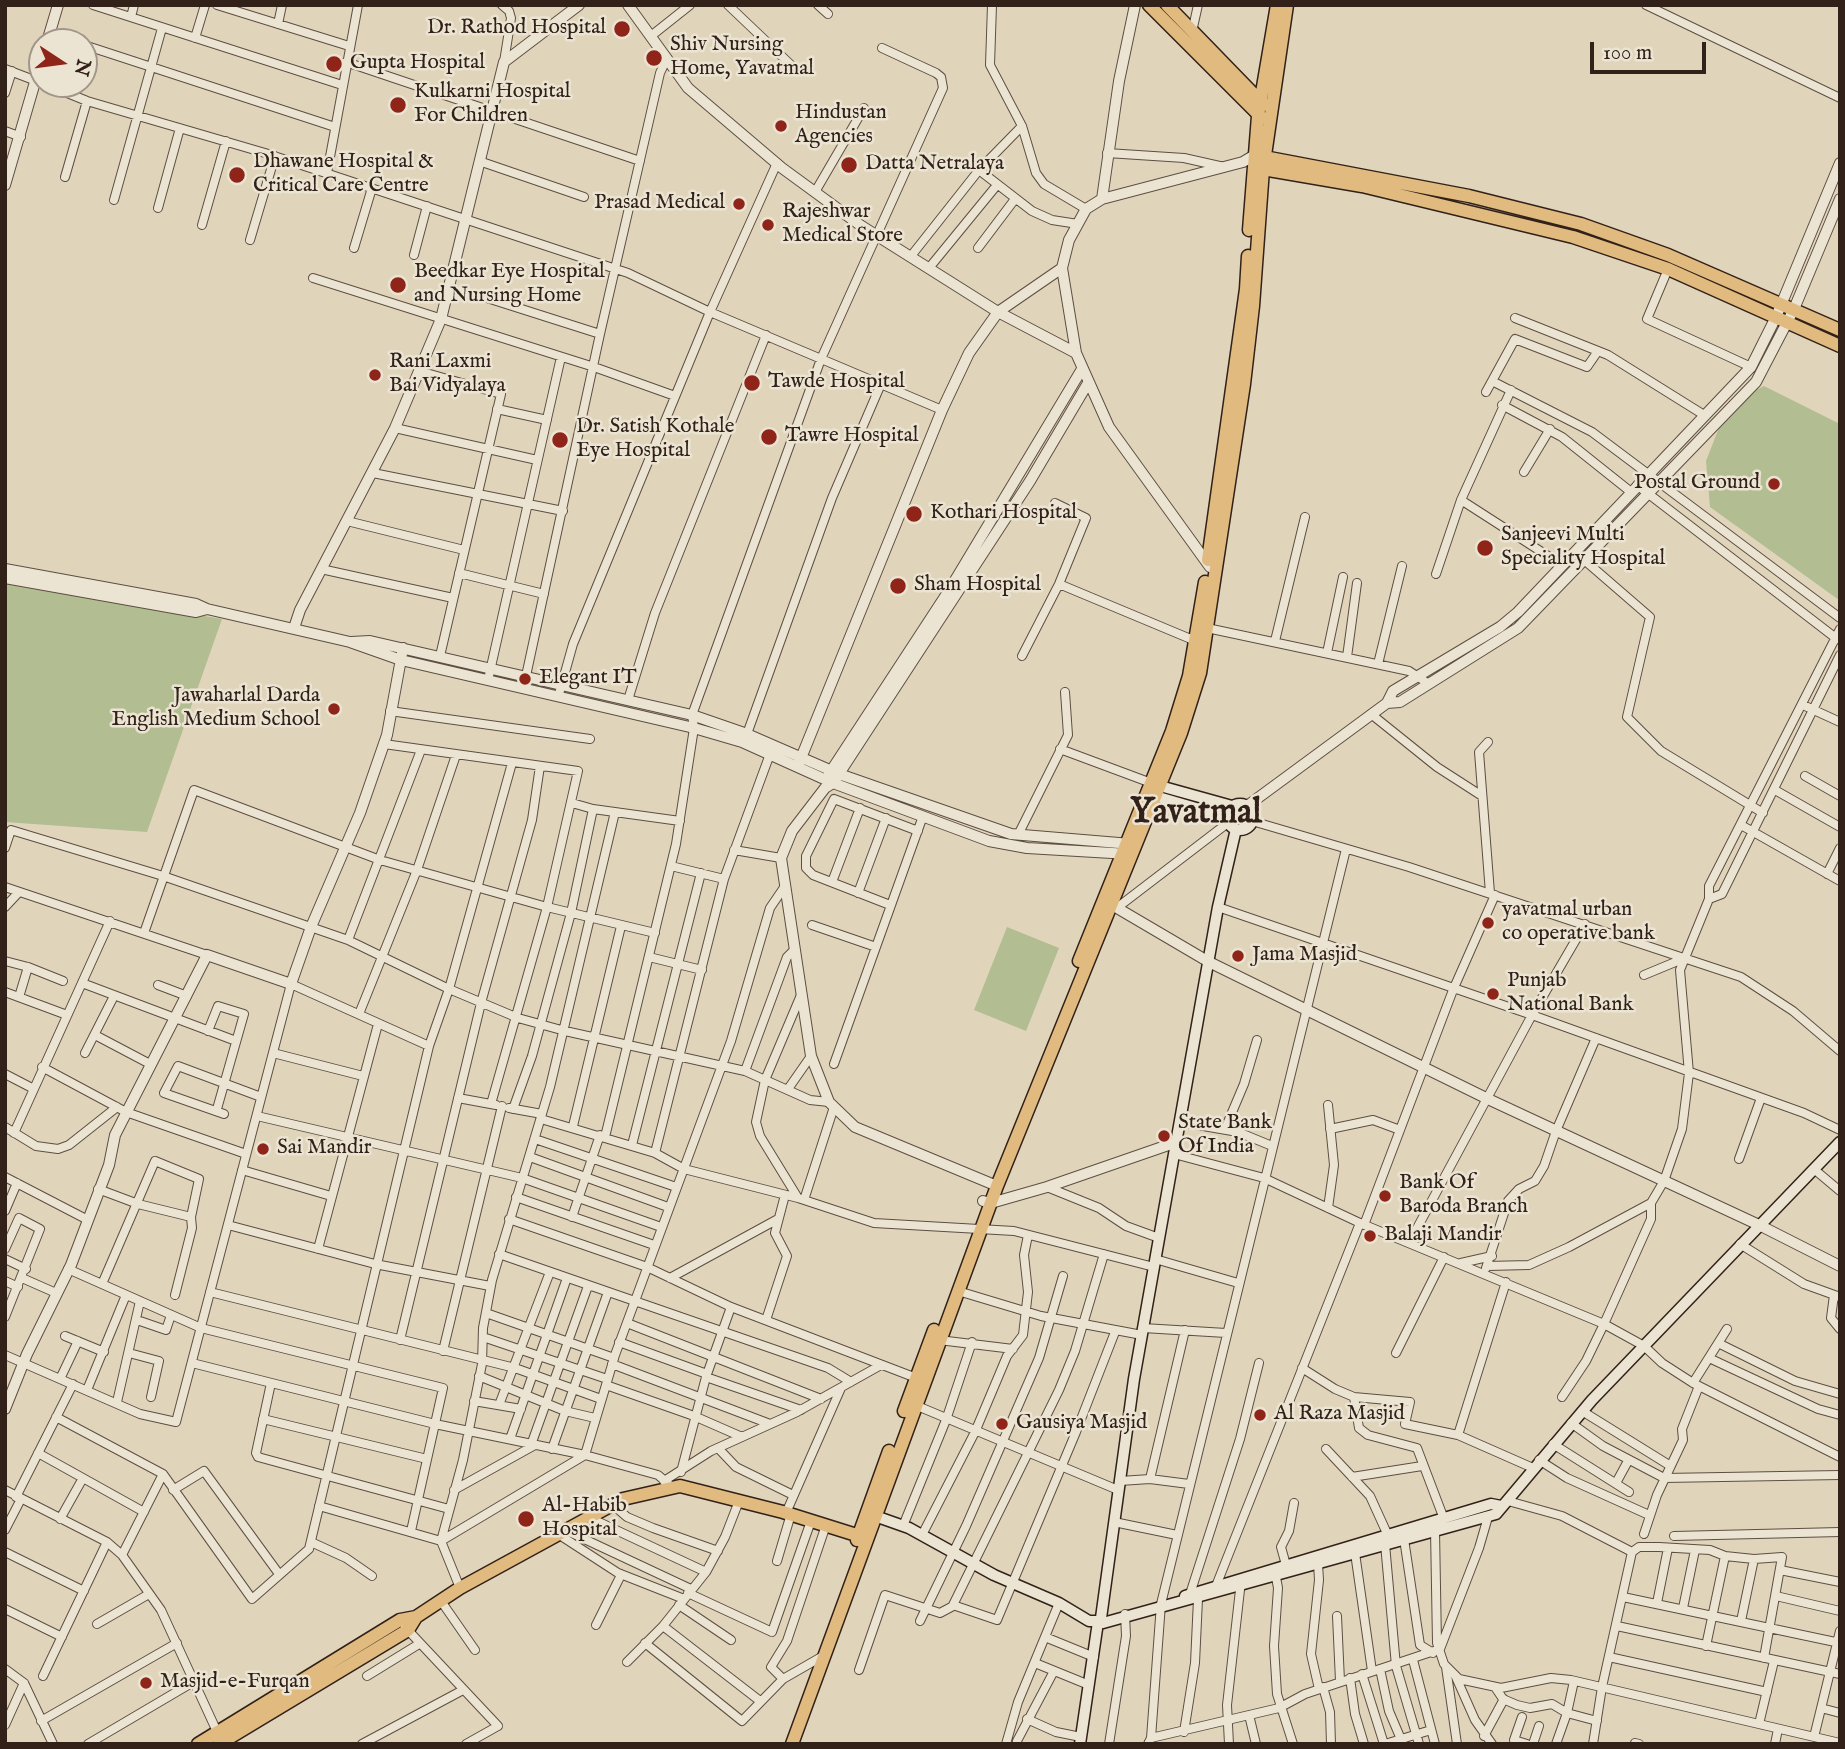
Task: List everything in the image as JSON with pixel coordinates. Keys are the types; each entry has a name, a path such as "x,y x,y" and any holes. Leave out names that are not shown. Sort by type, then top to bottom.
{"main road":[{"path":"1149,5 1266,117"},
{"path":"1167,5 1260,101 1266,117"},
{"path":"1260,101 1277,5"},
{"path":"786,1744 987,1202 1129,849 1185,721 1200,673 1200,642 1253,306 1255,162 1287,5"},
{"path":"1255,162 1573,237 1668,270 1840,346"},
{"path":"1255,162 1469,196 1581,224 1668,255 1840,330"},
{"path":"1200,642 1207,628 1211,569"},
{"path":"1083,1742 1142,1331 1209,962 1231,819 1240,804 1247,806 1252,821 1244,829 1231,819 1156,789"},
{"path":"994,1184 1115,906 1129,849"},
{"path":"875,1516 922,1535 1013,1583 1059,1603 1089,1621 1101,1621 1161,1607 1278,1570 1388,1540 1405,1539 1496,1514 1582,1411 1840,1142"},
{"path":"862,1537 875,1516 915,1405 920,1379 958,1291 977,1228"},
{"path":"212,1741 460,1588 612,1504 668,1484 788,1514 862,1537"},
{"path":"1278,1570 1318,1564 1355,1553 1444,1518 1491,1504 1504,1503"},
{"path":"1194,1596 1216,1586 1241,1582"},
{"path":"1083,1742 1089,1685 1101,1621"},
{"path":"792,1744 819,1658"}],"street":[{"path":"51,28 58,5"},
{"path":"93,5 342,85"},
{"path":"131,18 134,5"},
{"path":"195,38 205,5"},
{"path":"217,5 349,46"},
{"path":"278,24 282,5"},
{"path":"327,173 358,5"},
{"path":"294,628 321,569 395,428 441,319 505,62 511,18 509,11 502,5"},
{"path":"505,62 579,5"},
{"path":"628,5 688,88 777,163 875,234 998,312 1076,353"},
{"path":"651,36 690,5"},
{"path":"728,5 791,65"},
{"path":"818,5 828,14"},
{"path":"992,5 990,65 1039,180 1086,209"},
{"path":"1102,199 1107,153 1135,5"},
{"path":"1192,32 1198,5"},
{"path":"1646,5 1840,98"},
{"path":"114,200 162,27"},
{"path":"572,1217 584,1176 602,1136 671,866 694,728 692,715 821,359 875,234 933,111 943,83 936,73 882,48"},
{"path":"98,49 335,127"},
{"path":"526,676 600,334 660,73 667,58"},
{"path":"346,62 640,162"},
{"path":"5,93 9,70 28,77"},
{"path":"5,185 35,98"},
{"path":"81,98 275,156 615,269 942,410"},
{"path":"65,177 88,101"},
{"path":"816,192 864,108"},
{"path":"158,208 180,128"},
{"path":"911,256 979,170 1019,129"},
{"path":"5,131 21,137"},
{"path":"202,225 226,141"},
{"path":"1107,153 1184,158 1224,167"},
{"path":"250,240 275,156"},
{"path":"479,162 584,197"},
{"path":"1211,569 1109,427 1076,353 1062,268 1065,252 1086,209 1102,199 1224,167 1255,162"},
{"path":"560,689 573,644 675,396 777,163"},
{"path":"1788,306 1840,163"},
{"path":"979,170 1036,213 1078,223"},
{"path":"929,268 997,185"},
{"path":"354,248 372,188"},
{"path":"978,248 1014,199"},
{"path":"1247,806 1387,703 1393,691 1418,675 1467,654 1479,653 1507,636 1756,382 1788,306 1840,199"},
{"path":"414,255 427,206"},
{"path":"800,762 942,410 969,353 998,312 1062,268"},
{"path":"1668,270 1647,320 1751,367"},
{"path":"313,278 594,367 675,396"},
{"path":"487,298 600,334"},
{"path":"1515,318 1598,351 1704,415"},
{"path":"1387,703 1400,702 1429,684 1467,654 1474,643 1500,627 1751,367 1782,320"},
{"path":"628,700 655,613 766,335"},
{"path":"1486,392 1515,340 1587,367 1598,351"},
{"path":"488,680 561,357"},
{"path":"956,587 1082,369"},
{"path":"419,371 501,394 440,656"},
{"path":"1492,381 1592,432 1840,618"},
{"path":"994,1184 855,1127 831,1105 811,1056 781,858 792,831 831,779 1088,383"},
{"path":"747,734 832,498 881,384"},
{"path":"1436,574 1461,500 1511,390"},
{"path":"1502,405 1550,429 1634,489 1647,492 1838,639"},
{"path":"497,409 547,420"},
{"path":"395,428 537,460"},
{"path":"1524,472 1550,429"},
{"path":"373,473 563,511"},
{"path":"1461,500 1562,565"},
{"path":"1022,656 1059,584 1086,518 1055,503"},
{"path":"1275,641 1305,517"},
{"path":"346,521 464,550"},
{"path":"1583,559 1650,617 1627,717 1661,751 1763,813"},
{"path":"1378,664 1402,566"},
{"path":"5,569 196,604 207,609 350,642 401,660 488,680 628,700 692,715 747,734 831,779 923,816 1012,846 1129,849"},
{"path":"321,569 453,598"},
{"path":"459,573 544,594"},
{"path":"1327,653 1343,577"},
{"path":"5,578 196,611 207,609"},
{"path":"1347,657 1357,583"},
{"path":"1059,584 1200,642"},
{"path":"1500,627 1507,636"},
{"path":"1207,628 1378,664 1418,675 1429,684"},
{"path":"1562,1398 1586,1361 1651,1219 1651,1203 1664,1181 1682,1129 1689,1073 1679,970 1708,901 1709,886 1838,639 1840,629"},
{"path":"350,642 370,641 526,676 560,689 800,762"},
{"path":"5,1355 140,1414 176,1422 291,984 344,846 360,813 384,744 403,648"},
{"path":"1708,901 1722,894 1840,655"},
{"path":"1018,835 1068,735 1065,692"},
{"path":"1803,705 1840,722"},
{"path":"390,711 590,739"},
{"path":"1371,714 1437,767 1482,796"},
{"path":"1216,1586 1492,894 1479,752 1488,742"},
{"path":"384,744 578,771 547,907 518,1018 491,1104"},
{"path":"1060,749 1156,789"},
{"path":"348,940 421,750"},
{"path":"655,1153 724,879 771,754"},
{"path":"359,1014 417,870 456,755"},
{"path":"56,1417 163,1475 252,1599 309,1549 429,1046 449,989 512,763"},
{"path":"400,1340 481,1003 513,897 532,820 540,766"},
{"path":"1805,776 1840,796"},
{"path":"831,779 1018,835 1129,849"},
{"path":"144,933 194,790 380,860 547,907 654,933"},
{"path":"1774,790 1840,827"},
{"path":"890,905 809,872 806,868 806,856 831,802 838,799 918,831"},
{"path":"572,803 593,809 680,821"},
{"path":"832,882 860,808"},
{"path":"513,1109 571,913 593,809"},
{"path":"460,1588 441,1541 479,1376 490,1286 565,1031 615,812"},
{"path":"834,1064 923,816"},
{"path":"858,892 886,818"},
{"path":"1231,819 1115,906 1209,962 1305,1010 1488,1099 1759,1225 1835,1265"},
{"path":"1252,821 1492,894 1741,977 1765,990 1840,1051"},
{"path":"1741,825 1840,881"},
{"path":"5,848 11,830 163,876 348,940 449,989 518,1018 745,1071 810,1100 831,1105"},
{"path":"1827,874 1840,848"},
{"path":"1346,849 1161,1607 1149,1741 1168,1739 1184,1732 1279,1708 1340,1681 1396,1666 1436,1651 1479,1548 1488,1517"},
{"path":"734,850 781,858"},
{"path":"671,866 724,879"},
{"path":"632,1145 701,873"},
{"path":"319,1506 441,1541 585,1455 626,1323 721,1067 770,908 785,886"},
{"path":"5,887 291,984 429,1046"},
{"path":"5,907 19,892"},
{"path":"1218,907 1532,1015 1761,1098 1840,1130"},
{"path":"14,1133 32,1088 110,921"},
{"path":"1409,1243 1532,1015 1586,924"},
{"path":"812,925 876,947"},
{"path":"573,1126 621,926"},
{"path":"745,1071 787,957 794,950"},
{"path":"5,1409 68,1269 98,1189 121,1110 150,1064 207,955"},
{"path":"649,957 702,970"},
{"path":"1644,975 1685,958"},
{"path":"5,961 63,981"},
{"path":"19,997 28,967"},
{"path":"82,983 236,1041"},
{"path":"158,985 187,996"},
{"path":"5,992 67,1015"},
{"path":"801,995 765,1080 757,1116 757,1132 801,1199"},
{"path":"85,1053 114,996"},
{"path":"208,1031 218,1006 244,1014 236,1041 226,1084 220,1112 164,1093 178,1066 226,1084 261,1097"},
{"path":"318,1249 378,1024"},
{"path":"95,1035 150,1064"},
{"path":"1485,1269 1492,1256 1508,1201 1519,1189 1535,1181 1544,1166 1596,1038"},
{"path":"1224,1129 1244,1084 1256,1040"},
{"path":"273,1053 363,1076"},
{"path":"788,1089 811,1056"},
{"path":"42,1066 121,1110 246,1154"},
{"path":"5,1073 32,1088"},
{"path":"458,1098 502,1106 573,1126 655,1153 684,1169 801,1199 882,1225 977,1228 1028,1235 1238,1283"},
{"path":"1739,1159 1761,1098"},
{"path":"801,1199 831,1105"},
{"path":"1328,1105 1334,1173 1328,1208"},
{"path":"443,1350 502,1106"},
{"path":"5,1127 36,1146 58,1149 69,1145 121,1110"},
{"path":"257,1116 522,1178 661,1227"},
{"path":"1331,1129 1373,1120 1400,1130"},
{"path":"1180,1122 1244,1133 1272,1146"},
{"path":"535,1139 676,1187"},
{"path":"987,1202 1047,1187 1177,1142"},
{"path":"1174,1154 1264,1178 1362,1224 1460,1263 1485,1269 1506,1282 1604,1324 1644,1346 1662,1363 1696,1384 1840,1457"},
{"path":"530,1157 668,1207"},
{"path":"102,1284 155,1161 200,1180 191,1217 192,1228 175,1295"},
{"path":"242,1170 331,1196"},
{"path":"1815,1170 1840,1191"},
{"path":"5,1177 86,1219"},
{"path":"5,1211 17,1183"},
{"path":"1047,1187 1099,1208 1126,1226 1159,1238"},
{"path":"98,1189 138,1204 191,1217"},
{"path":"766,1320 787,1256 787,1250 775,1236 785,1195"},
{"path":"516,1197 654,1245"},
{"path":"1485,1269 1529,1265 1651,1203"},
{"path":"5,1249 19,1218 40,1229 5,1317"},
{"path":"509,1219 647,1267 731,1307 920,1379"},
{"path":"670,1278 778,1219"},
{"path":"228,1225 375,1264 490,1286"},
{"path":"922,1535 975,1432 1007,1356 1023,1335 1027,1312 1028,1272 1024,1255 1028,1235"},
{"path":"1740,1244 1818,1290 1834,1296 1831,1318 1840,1329"},
{"path":"499,1254 828,1368 851,1382"},
{"path":"859,1670 885,1595 940,1613 955,1605 972,1562 1059,1390 1084,1324 1104,1254"},
{"path":"1460,1263 1492,1256"},
{"path":"1396,1353 1444,1257"},
{"path":"5,1259 26,1269"},
{"path":"68,1269 201,1328 443,1388 411,1531"},
{"path":"499,1405 550,1272"},
{"path":"919,1621 1039,1358 1063,1276"},
{"path":"510,1439 550,1335 567,1278"},
{"path":"5,1281 56,1293"},
{"path":"1458,1434 1506,1282"},
{"path":"454,1490 533,1445 588,1286"},
{"path":"958,1291 1027,1312 1115,1332 1185,1330 1226,1333"},
{"path":"210,1292 515,1368 601,1399"},
{"path":"552,1449 608,1292"},
{"path":"87,1390 126,1295"},
{"path":"117,1402 140,1301"},
{"path":"681,1472 700,1396 731,1307"},
{"path":"486,1313 587,1349 770,1424"},
{"path":"136,1320 166,1330 171,1315"},
{"path":"626,1323 821,1399"},
{"path":"1644,1534 1669,1465 1683,1440 1682,1429 1696,1384 1727,1329"},
{"path":"1150,1479 1185,1330"},
{"path":"955,1605 997,1620 1115,1332"},
{"path":"65,1336 104,1352"},
{"path":"483,1337 541,1355 742,1437"},
{"path":"939,1340 1013,1349"},
{"path":"60,1379 78,1341"},
{"path":"620,1342 801,1410"},
{"path":"903,1526 946,1420 972,1342"},
{"path":"1718,1343 1795,1381 1840,1394"},
{"path":"129,1353 159,1361 151,1397"},
{"path":"1709,1358 1818,1409 1840,1416"},
{"path":"192,1363 435,1424 585,1455 618,1467 650,1472 668,1484 681,1472 718,1448 801,1410 881,1365"},
{"path":"1184,1732 1195,1663 1194,1596 1240,1440 1259,1363"},
{"path":"1300,1372 1354,1397 1410,1402 1405,1424 1458,1434 1536,1464 1649,1515"},
{"path":"479,1376 546,1401 565,1411 595,1418"},
{"path":"271,1383 256,1453 258,1457 326,1478 449,1509"},
{"path":"5,1530 38,1453 73,1384"},
{"path":"776,1561 793,1495 841,1388"},
{"path":"1354,1397 1359,1427 1368,1435 1417,1448 1444,1518"},
{"path":"474,1401 521,1409"},
{"path":"915,1405 1061,1469 1119,1486 1150,1479 1189,1484"},
{"path":"1582,1411 1669,1465"},
{"path":"263,1419 427,1460"},
{"path":"1571,1423 1628,1461 1664,1478 1840,1475"},
{"path":"1553,1444 1629,1492"},
{"path":"718,1448 736,1468 793,1495"},
{"path":"1326,1449 1370,1496 1388,1540 1396,1666 1418,1739"},
{"path":"38,1453 144,1512"},
{"path":"1616,1483 1628,1461"},
{"path":"1352,1477 1422,1466"},
{"path":"173,1490 204,1471 279,1574"},
{"path":"122,1555 163,1475"},
{"path":"60,1519 83,1478"},
{"path":"5,1490 107,1542 122,1555 149,1594 177,1643 195,1681 212,1741"},
{"path":"627,1662 663,1626 706,1572 739,1501"},
{"path":"1293,1744 1279,1708 1274,1646 1281,1547 1289,1531 1294,1503"},
{"path":"1504,1503 1562,1516 1632,1552"},
{"path":"612,1504 628,1517 653,1528 718,1550"},
{"path":"588,1517 706,1572"},
{"path":"561,1532 686,1596 772,1632 811,1521"},
{"path":"1114,1522 1177,1535"},
{"path":"783,1679 771,1667 787,1641 826,1525"},
{"path":"1435,1530 1436,1651"},
{"path":"561,1532 621,1575 686,1596 731,1640"},
{"path":"1674,1536 1840,1532"},
{"path":"1405,1539 1420,1645 1436,1651 1445,1665 1460,1679 1508,1688 1550,1678 1574,1681 1840,1743"},
{"path":"43,1676 107,1542"},
{"path":"311,1542 346,1558 372,1576"},
{"path":"1593,1744 1602,1687 1632,1552 1639,1547 1695,1550 1754,1559 1782,1556 1772,1628 1764,1658"},
{"path":"1657,1603 1668,1548"},
{"path":"1683,1608 1695,1550"},
{"path":"5,1552 84,1591"},
{"path":"1355,1553 1376,1670 1402,1742"},
{"path":"1706,1646 1725,1556"},
{"path":"1741,1621 1754,1559"},
{"path":"1318,1564 1319,1580 1311,1654 1330,1712 1331,1744"},
{"path":"1780,1570 1840,1582"},
{"path":"596,1625 621,1575"},
{"path":"1229,1744 1227,1720 1241,1582"},
{"path":"97,1624 149,1594"},
{"path":"1776,1596 1840,1611"},
{"path":"1623,1597 1838,1642"},
{"path":"441,1601 475,1650"},
{"path":"1054,1671 1027,1720 1020,1742 1007,1740 1018,1702 1059,1603"},
{"path":"5,1609 62,1637"},
{"path":"1337,1616 1340,1681"},
{"path":"1109,1744 1124,1648 1125,1617"},
{"path":"404,1625 498,1726 466,1744"},
{"path":"663,1626 760,1701"},
{"path":"1617,1626 1840,1674"},
{"path":"1814,1737 1840,1631"},
{"path":"1045,1637 1094,1657"},
{"path":"41,1721 177,1643"},
{"path":"645,1643 742,1721 783,1679 819,1658"},
{"path":"367,1676 419,1644"},
{"path":"1609,1657 1767,1692"},
{"path":"1413,1660 1436,1744"},
{"path":"1759,1724 1774,1661"},
{"path":"1035,1663 1089,1685"},
{"path":"1445,1665 1457,1744"},
{"path":"5,1669 24,1683 53,1744"},
{"path":"1362,1674 1385,1744 1418,1739 1432,1730"},
{"path":"1455,1675 1463,1697 1492,1744"},
{"path":"1350,1678 1355,1714 1364,1744"},
{"path":"88,1744 195,1681"},
{"path":"1556,1744 1574,1681"},
{"path":"5,1725 24,1683"},
{"path":"1495,1687 1504,1699 1530,1708 1552,1704 1567,1713 1597,1721"},
{"path":"362,1744 463,1690"},
{"path":"1485,1736 1504,1699"},
{"path":"1821,1708 1840,1713"},
{"path":"1249,1715 1256,1744"},
{"path":"1522,1717 1514,1740 1527,1744"},
{"path":"1027,1720 1083,1742"},
{"path":"1533,1744 1539,1726"},
{"path":"1775,1744 1778,1728"}],"green space":[{"name":"Postal Ground","path":"1764,386 1840,424 1839,600 1710,507 1706,461 1720,425 1742,397"},
{"path":"5,581 222,619 147,832 5,822"},
{"path":"1007,927 1059,948 1026,1031 974,1010"}],"place":[{"name":"Dr. Rathod Hospital","path":"622,29"},
{"name":"Shiv Nursing Home, Yavatmal","path":"654,58"},
{"name":"Gupta Hospital","path":"334,64"},
{"name":"Kulkarni Hospital For Children","path":"398,105"},
{"name":"Hindustan Agencies","path":"781,126"},
{"name":"Datta Netralaya","path":"849,165"},
{"name":"Dhawane Hospital & Critical Care Centre","path":"237,175"},
{"name":"Prasad Medical","path":"739,204"},
{"name":"Rajeshwar Medical Store","path":"768,225"},
{"name":"Beedkar Eye Hospital and Nursing Home","path":"398,285"},
{"name":"Rani Laxmi Bai Vidyalaya","path":"375,375"},
{"name":"Tawde Hospital","path":"752,383"},
{"name":"Tawre Hospital","path":"769,437"},
{"name":"Dr. Satish Kothale Eye Hospital","path":"560,440"},
{"name":"Postal Ground","path":"1774,484"},
{"name":"Kothari Hospital","path":"914,514"},
{"name":"Sanjeevi Multi Speciality Hospital","path":"1485,548"},
{"name":"Sham Hospital","path":"898,586"},
{"name":"Elegant IT","path":"525,679"},
{"name":"Jawaharlal Darda English Medium School","path":"334,709"},
{"name":"yavatmal urban co operative bank","path":"1488,923"},
{"name":"Jama Masjid","path":"1238,956"},
{"name":"Punjab National Bank","path":"1493,994"},
{"name":"State Bank Of India","path":"1164,1136"},
{"name":"Sai Mandir","path":"263,1149"},
{"name":"Bank Of Baroda Branch","path":"1385,1196"},
{"name":"Balaji Mandir","path":"1370,1236"},
{"name":"Al Raza Masjid","path":"1260,1415"},
{"name":"Gausiya Masjid","path":"1002,1424"},
{"name":"Al-Habib Hospital","path":"526,1519"},
{"name":"Masjid-e-Furqan","path":"146,1683"}],"district":[{"name":"Yavatmal","path":"1196,815"}]}
